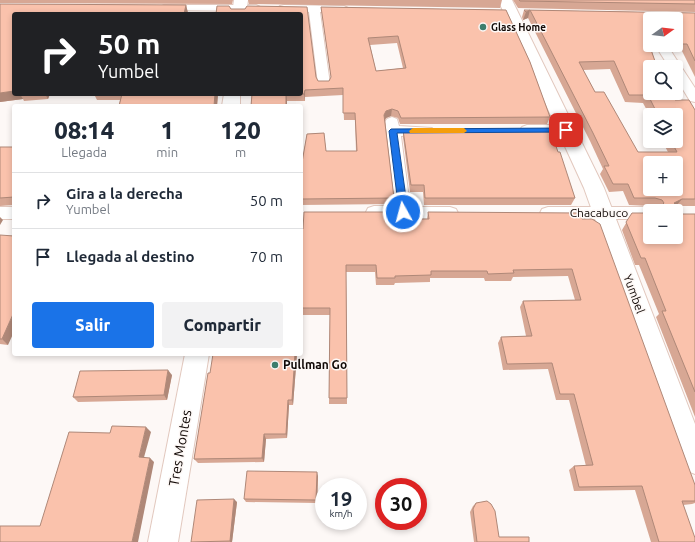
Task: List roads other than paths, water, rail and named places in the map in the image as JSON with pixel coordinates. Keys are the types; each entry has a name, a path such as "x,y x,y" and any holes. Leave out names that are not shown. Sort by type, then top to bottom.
{"street":[{"path":"155,11 240,7 353,9"},
{"path":"314,9 324,84"},
{"name":"Yumbel","path":"509,9 594,188 695,460"},
{"path":"683,79 695,98"},
{"path":"403,212 393,126 440,131"},
{"path":"511,130 566,130"},
{"path":"356,212 465,212"},
{"path":"0,213 12,213"},
{"name":"Chacabuco","path":"534,213 643,214"},
{"name":"Tres Montes","path":"163,542 196,356"}],"place":[{"name":"Glass Home","path":"483,27"},
{"name":"Pullman Go","path":"275,365"}]}
